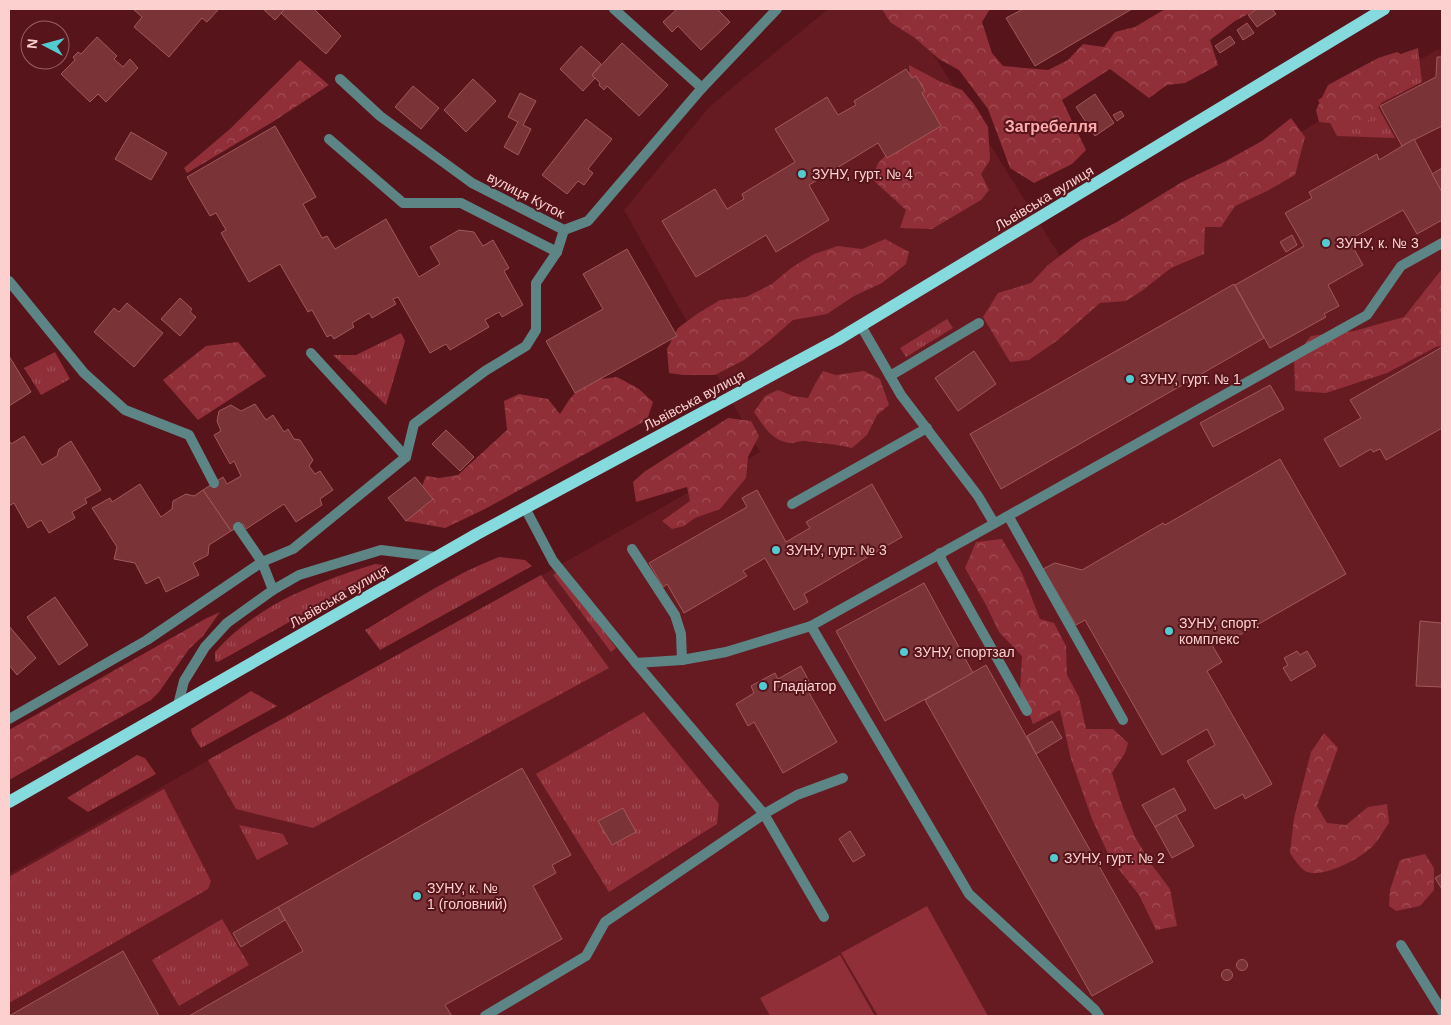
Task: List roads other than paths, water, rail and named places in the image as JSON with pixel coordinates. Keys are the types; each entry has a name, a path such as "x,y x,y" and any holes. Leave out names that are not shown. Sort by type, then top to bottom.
{"main road":[{"name":"Львівська вулиця","path":"9,802 437,557 861,326 1384,9"}],"street":[{"path":"614,9 702,88"},
{"name":"вулиця Куток","path":"340,80 380,116 472,183 564,230 588,221 702,88 777,9"},
{"path":"330,139 403,203 461,203 557,252"},
{"path":"9,719 147,640 262,562 293,549 406,458 414,424 485,371 526,346 536,330 536,283 557,252 564,230"},
{"path":"636,663 682,660 726,652 811,626 1367,315 1401,266 1442,243"},
{"path":"9,281 84,373 125,410 189,435 214,483"},
{"path":"890,376 979,323"},
{"path":"861,326 901,395 978,496 994,523"},
{"path":"311,353 406,458"},
{"path":"792,504 927,428"},
{"path":"525,508 553,561 636,663 764,814 824,917"},
{"path":"1006,517 1010,519 1123,720"},
{"path":"238,527 262,562 272,590"},
{"path":"632,549 675,615 680,634 682,660"},
{"path":"178,705 184,681 205,647 227,623 272,590 299,575 381,550 437,557"},
{"path":"940,553 942,562 1028,711"},
{"path":"811,626 969,894 1095,1010 1099,1016"},
{"path":"485,1016 586,956 605,922 764,814 797,795 843,778"},
{"path":"1401,945 1442,1010"}],"place":[{"name":"ЗУНУ, гурт. № 4","path":"802,174"},
{"name":"ЗУНУ, к. № 3","path":"1326,243"},
{"name":"ЗУНУ, гурт. № 1","path":"1130,379"},
{"name":"ЗУНУ, гурт. № 3","path":"776,550"},
{"name":"ЗУНУ, спорт. комплекс","path":"1169,631"},
{"name":"ЗУНУ, спортзал","path":"904,652"},
{"name":"Гладіатор","path":"763,686"},
{"name":"ЗУНУ, гурт. № 2","path":"1054,858"},
{"name":"ЗУНУ, к. № 1 (головний)","path":"417,896"}],"district":[{"name":"Загребелля","path":"1051,126"}]}
